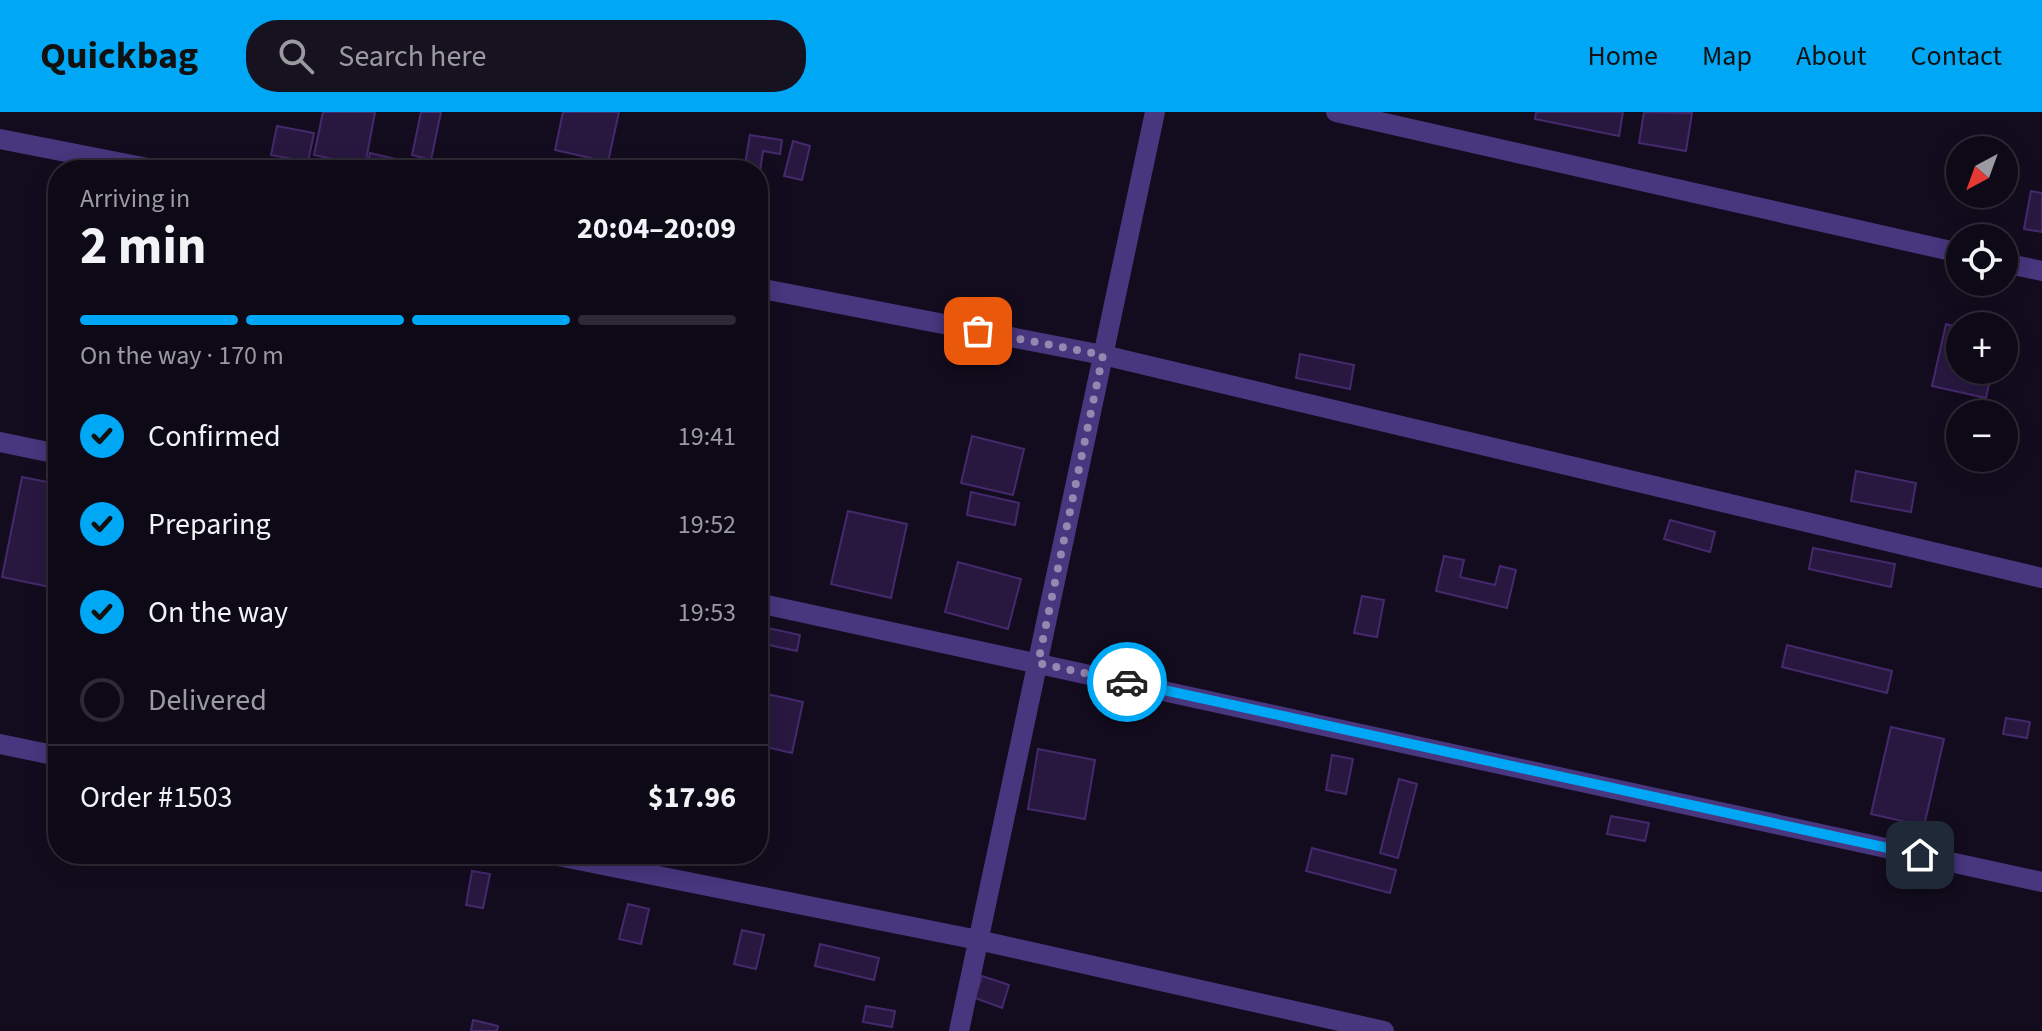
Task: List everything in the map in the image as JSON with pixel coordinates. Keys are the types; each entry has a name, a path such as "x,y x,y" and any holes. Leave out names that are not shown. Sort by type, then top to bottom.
{"street":[{"path":"959,1031 1155,112"},
{"path":"1336,112 1946,250"},
{"path":"0,139 107,160"},
{"path":"2018,266 2042,271"},
{"path":"768,290 1103,355 2042,578"},
{"path":"0,442 48,452"},
{"path":"768,605 2042,882"},
{"path":"0,744 48,754"},
{"path":"598,864 978,940 1384,1031"}],"building":[{"path":"323,112 375,112 366,160 337,160 314,155"},
{"path":"421,112 441,112 431,160 412,155"},
{"path":"563,112 619,112 608,160 555,150"},
{"path":"1536,112 1623,112 1619,136 1535,119"},
{"path":"1644,112 1692,113 1686,151 1639,143"},
{"path":"277,126 314,133 308,160 271,155"},
{"path":"750,135 782,140 780,154 763,151 762,160 746,160"},
{"path":"793,141 810,146 802,180 784,176"},
{"path":"370,153 400,160 369,160"},
{"path":"2031,191 2042,193 2042,232 2024,229"},
{"path":"1946,324 1946,384 1989,384 1986,398 1932,386"},
{"path":"1300,354 1354,365 1350,389 1296,378"},
{"path":"972,436 1024,449 1013,495 961,483"},
{"path":"1856,471 1916,483 1911,512 1851,501"},
{"path":"22,477 48,482 48,587 2,577"},
{"path":"971,492 1019,503 1015,525 967,515"},
{"path":"848,511 907,524 891,598 831,584"},
{"path":"1670,520 1715,532 1710,552 1664,539"},
{"path":"1813,548 1895,564 1891,587 1809,569"},
{"path":"1444,556 1464,560 1460,577 1495,585 1500,566 1516,570 1507,608 1436,591"},
{"path":"958,562 1021,579 1008,629 945,612"},
{"path":"1362,596 1384,600 1377,637 1354,633"},
{"path":"768,628 800,635 797,651 768,645"},
{"path":"1787,645 1892,671 1887,693 1782,667"},
{"path":"768,694 803,702 792,753 768,747"},
{"path":"2006,718 2030,722 2027,738 2003,734"},
{"path":"1891,727 1944,739 1924,826 1871,814"},
{"path":"1038,749 1095,760 1085,819 1028,809"},
{"path":"1332,755 1353,759 1346,794 1326,790"},
{"path":"1399,779 1417,784 1398,858 1380,853"},
{"path":"1611,816 1649,823 1645,841 1607,834"},
{"path":"1312,848 1396,870 1390,893 1306,871"},
{"path":"472,871 490,874 483,908 466,905"},
{"path":"628,904 649,909 641,944 619,939"},
{"path":"742,930 764,935 756,969 734,964"},
{"path":"820,944 879,958 874,980 815,966"},
{"path":"982,976 1009,985 1002,1008 975,998"},
{"path":"866,1006 895,1011 892,1027 863,1022"},
{"path":"473,1020 498,1026 497,1031 471,1031"}],"way so far":[{"path":"978,331 1103,355 1038,663 1127,682"}],"route":[{"path":"1127,682 1920,855"}]}
